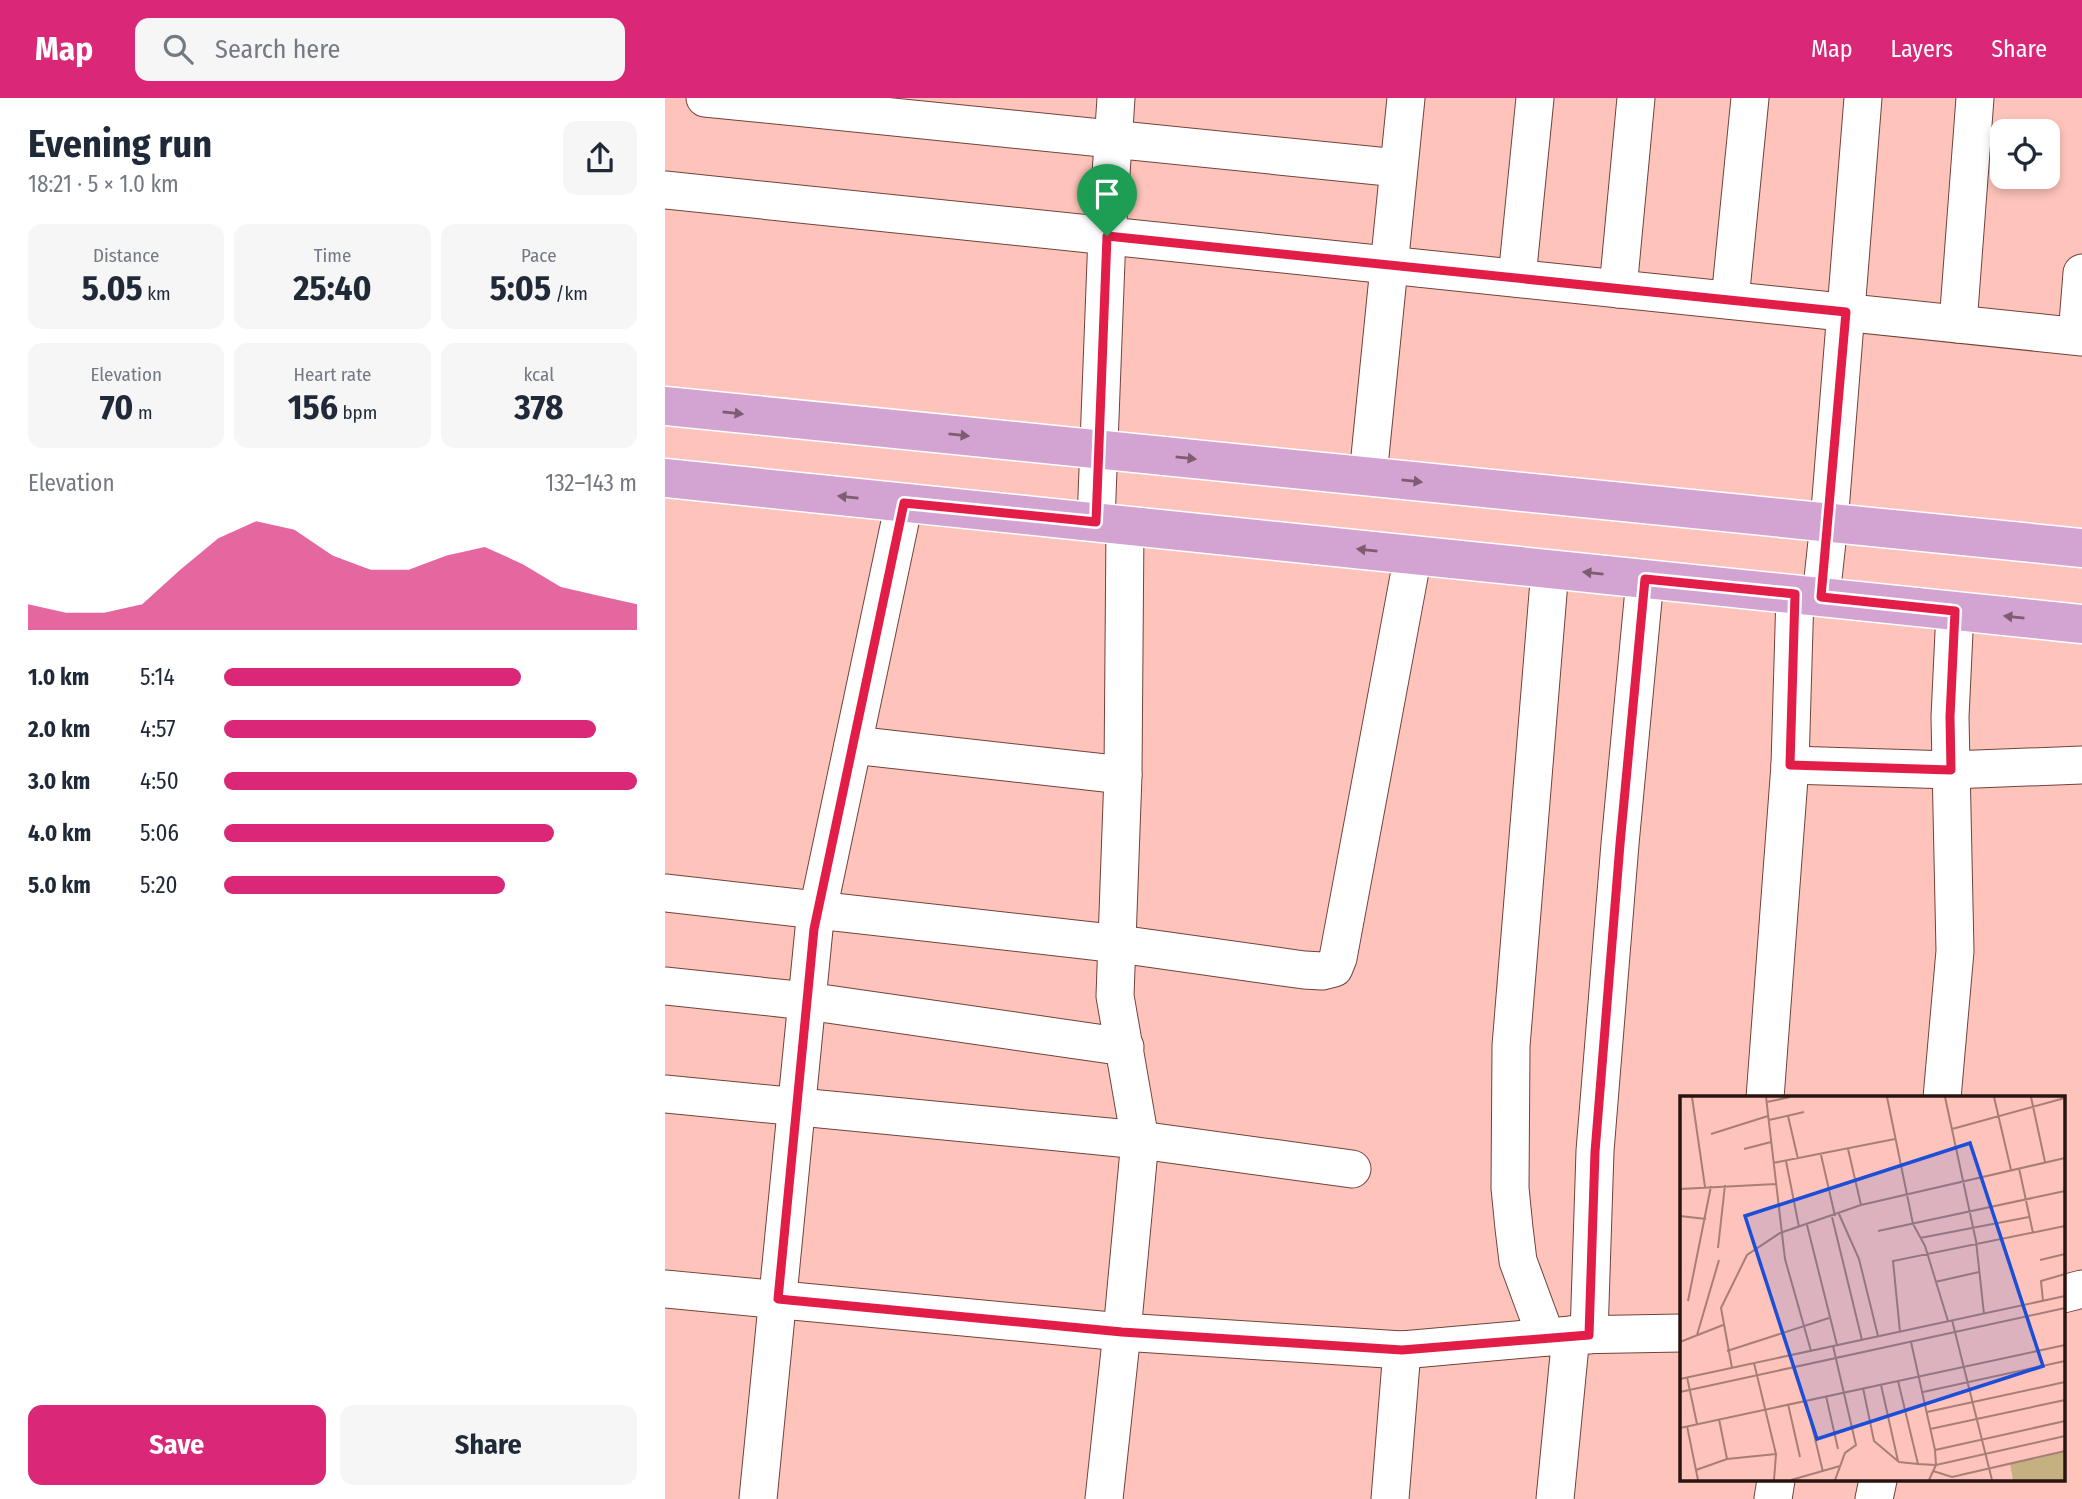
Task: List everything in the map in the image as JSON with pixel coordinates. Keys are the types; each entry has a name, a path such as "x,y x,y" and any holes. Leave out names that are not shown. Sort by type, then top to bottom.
{"main road":[{"path":"665,406 2082,548"},
{"path":"665,478 2082,624"}],"street":[{"path":"705,98 1398,168"},
{"path":"1104,1499 1140,1140 1115,996 1119,944 1123,775 1110,524 1100,449 1107,236 1116,98"},
{"path":"1368,477 1406,98"},
{"path":"1517,278 1535,98"},
{"path":"1618,289 1636,98"},
{"path":"1730,300 1751,98"},
{"path":"1765,1096 1790,765 1808,596 1829,523 1863,98"},
{"path":"1958,324 1975,98"},
{"path":"665,190 2080,337 2082,273"},
{"path":"758,1499 814,929 904,503"},
{"path":"665,893 1119,944 1304,971 1334,968 1413,555"},
{"path":"1550,569 1510,1059 1510,1188 1518,1261 1569,1335"},
{"path":"1555,1499 1569,1335 1595,1152 1645,579"},
{"path":"1942,1096 1955,951 1950,717 1955,611"},
{"path":"853,745 1123,775"},
{"path":"1790,765 1951,770 2082,765"},
{"path":"665,986 807,1002 1125,1047"},
{"path":"665,1094 1140,1140 1352,1169"},
{"path":"665,1289 1122,1332 1402,1350 1569,1335 1680,1333"},
{"path":"2065,1293 2082,1289"},
{"path":"1390,1499 1402,1350"}],"route":[{"path":"1107,236 1846,312 1821,597 1955,611 1950,717 1951,770 1790,765 1795,594 1645,579 1595,1152 1589,1335 1402,1350 1122,1332 778,1299 814,929 904,503 1096,522 1107,236"}]}
